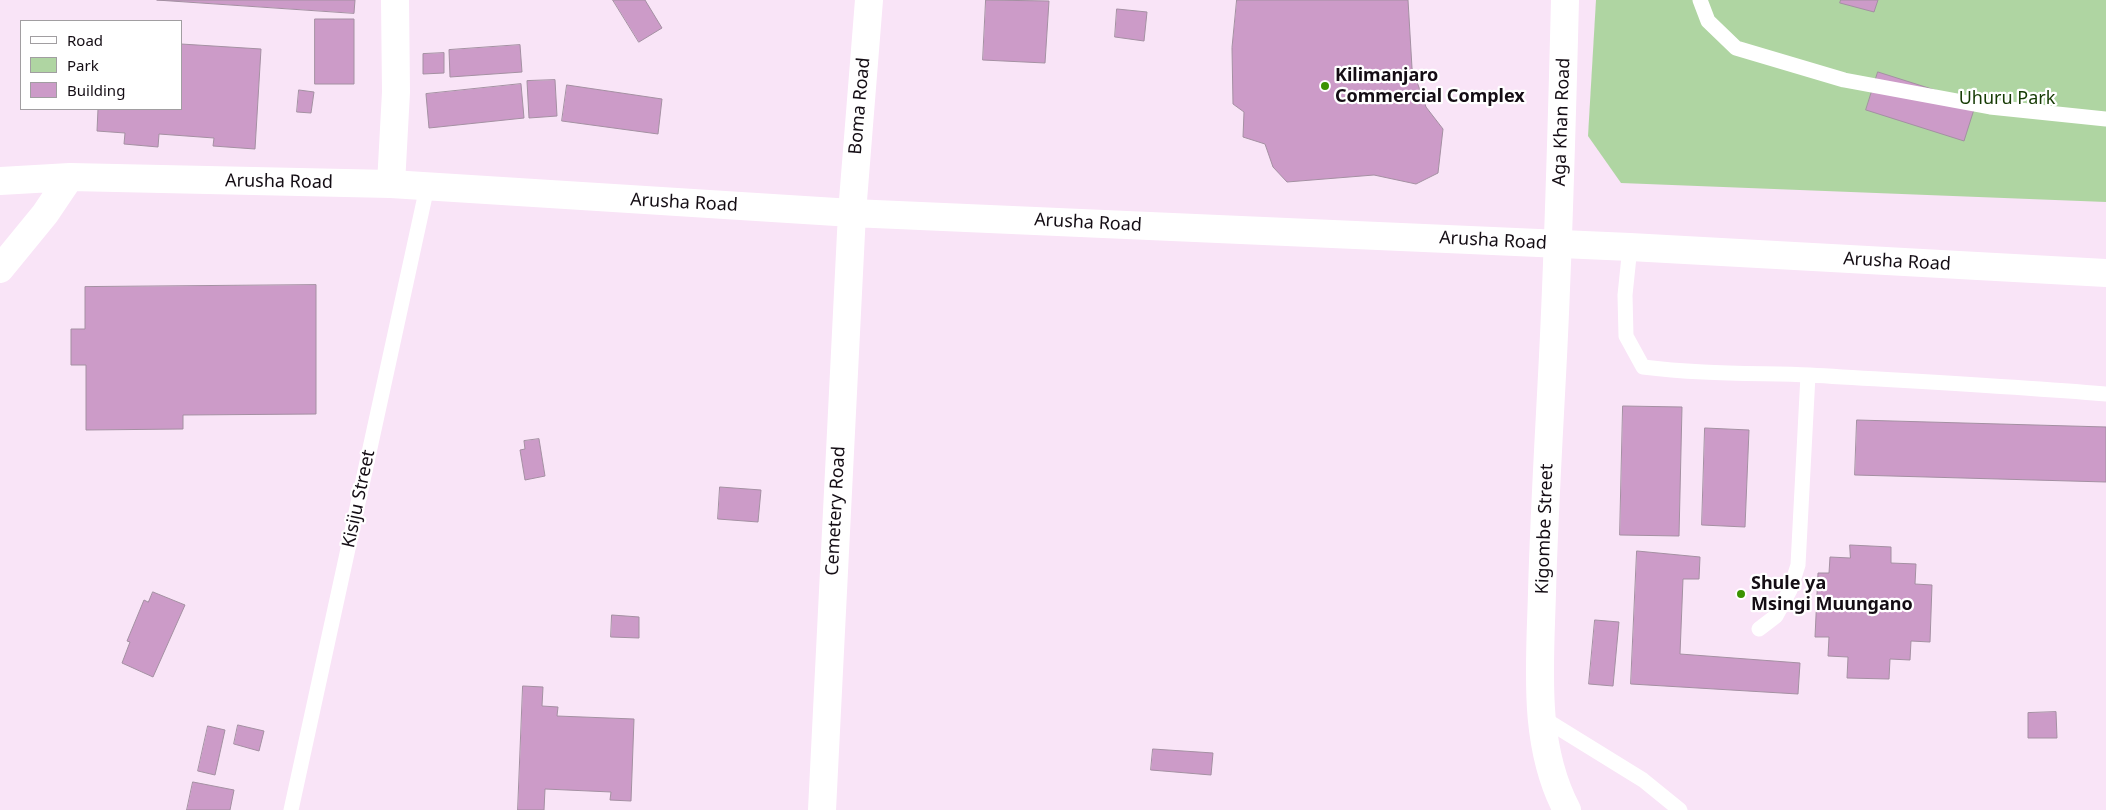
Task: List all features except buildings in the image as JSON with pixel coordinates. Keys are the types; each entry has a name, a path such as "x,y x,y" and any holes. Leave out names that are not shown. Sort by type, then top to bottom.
{"main road":[{"path":"392,184 396,92 395,0"},
{"name":"Boma Road","path":"852,213 869,0"},
{"name":"Aga Khan Road","path":"1558,244 1565,0"},
{"path":"0,269 45,214 70,177"},
{"name":"Arusha Road","path":"0,181 70,177 392,184 852,213 1630,247 2106,273"},
{"name":"Cemetery Road","path":"822,810 852,213"},
{"name":"Kigombe Street","path":"1558,244 1542,562 1540,681 1541,717 1554,774 1567,810"}],"lane":[{"path":"1700,0 1708,21 1736,48 1844,80 1990,107 2106,119"},
{"name":"Kisiju Street","path":"291,810 427,187"},
{"path":"1630,247 1625,295 1626,336 1642,366 1675,371 1808,375 2106,394"},
{"path":"1759,629 1776,616 1790,590 1798,565 1808,375"},
{"path":"1541,717 1643,780 1680,810"}],"green space":[{"name":"Uhuru Park","path":"1596,0 2106,0 2106,202 1621,183 1588,136"}],"place":[{"name":"Kilimanjaro Commercial Complex","path":"1325,86"},
{"name":"Shule ya Msingi Muungano","path":"1741,594"}]}
